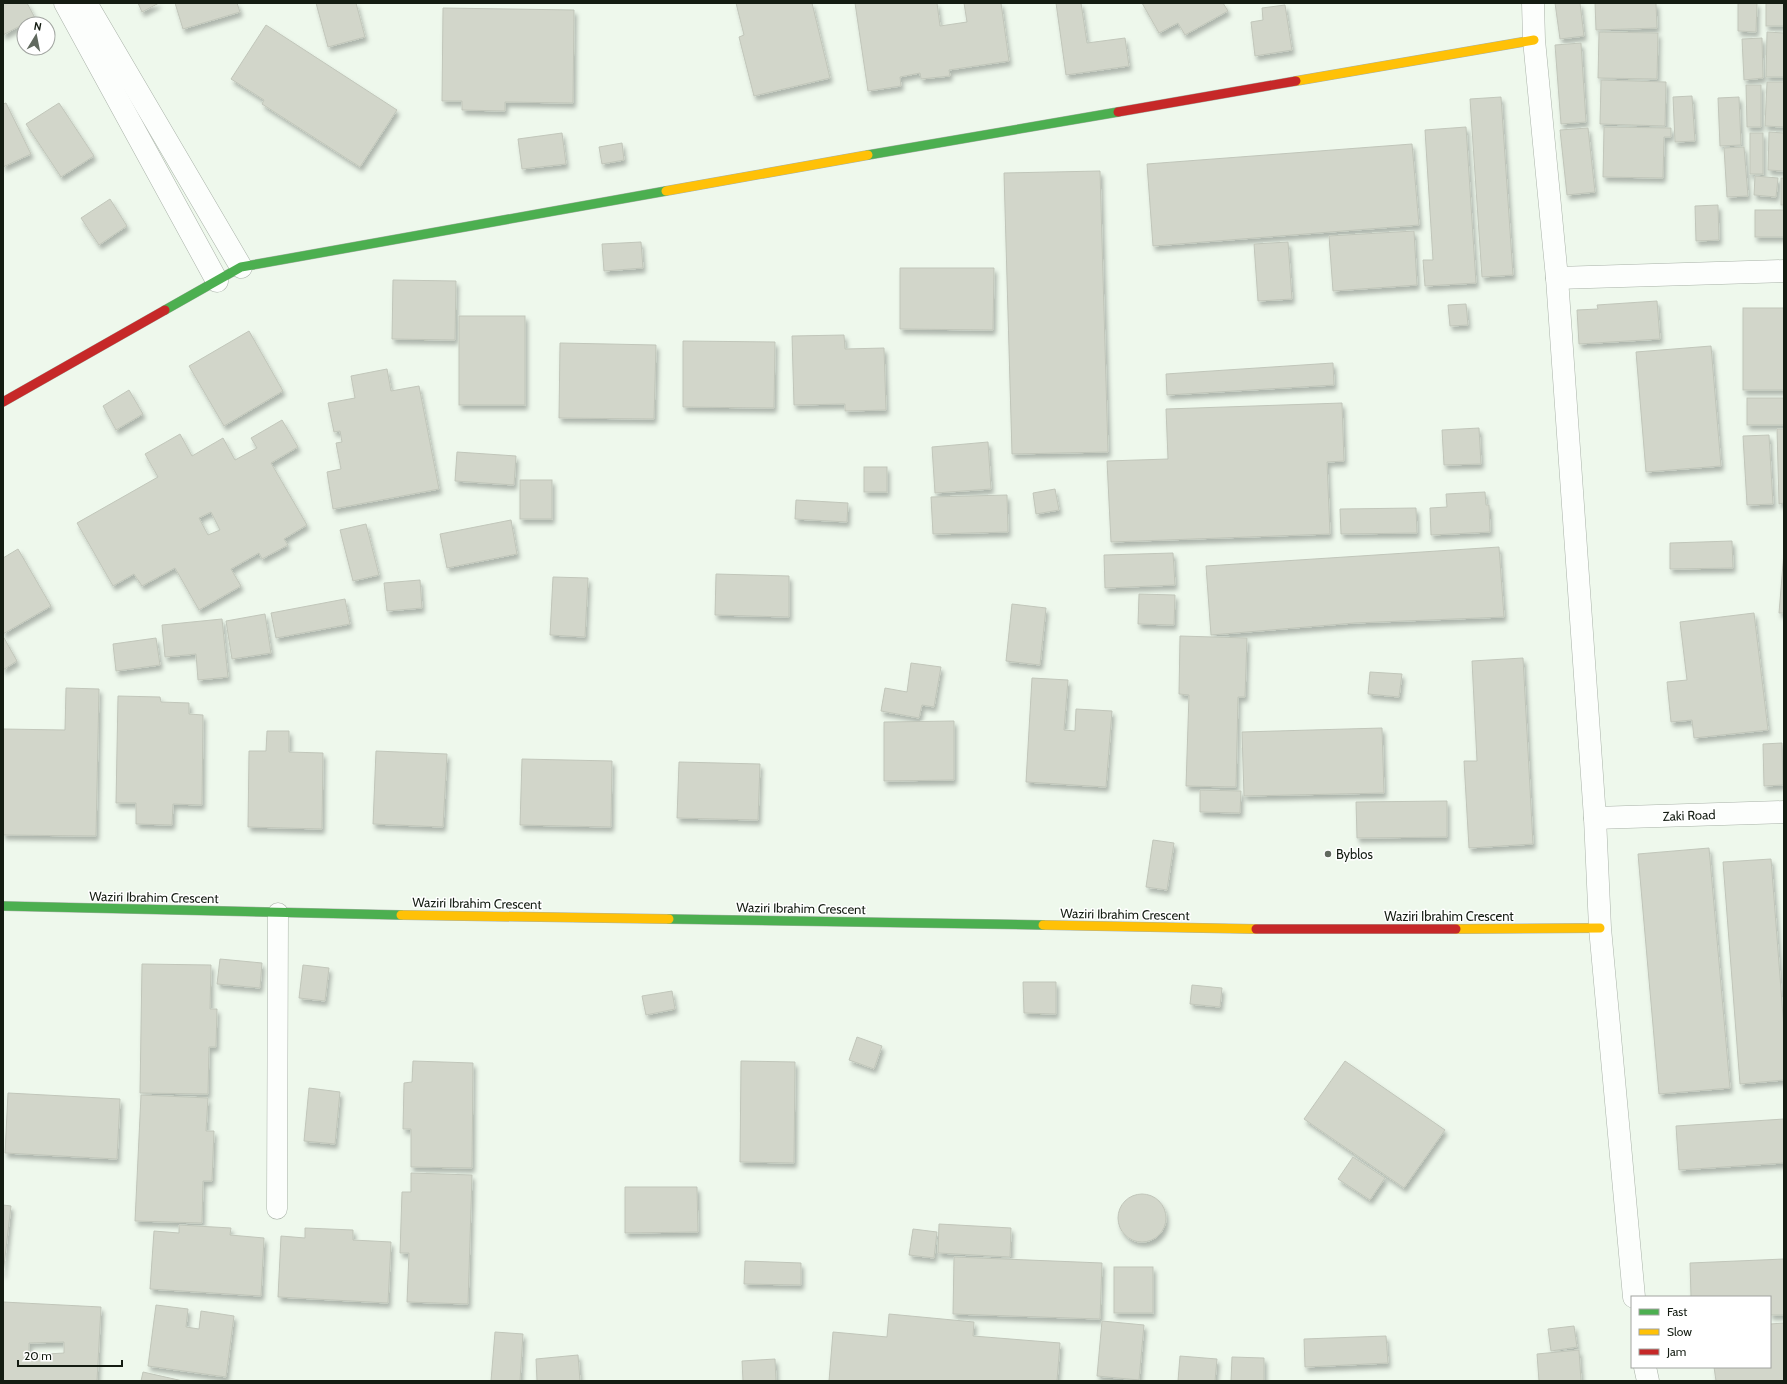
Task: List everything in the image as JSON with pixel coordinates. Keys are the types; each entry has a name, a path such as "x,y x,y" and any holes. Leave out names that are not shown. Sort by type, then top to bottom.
{"street":[{"path":"65,3 216,281"},
{"path":"86,3 241,267"},
{"path":"1532,3 1534,40 1556,278 1595,818 1600,928 1634,1296"},
{"path":"3,402 241,267 803,166 1534,40"},
{"path":"1556,278 1784,271"},
{"name":"Zaki Road","path":"1595,818 1784,812"},
{"name":"Waziri Ibrahim Crescent","path":"3,906 278,913 1327,930 1600,928"},
{"path":"1645,1368 1648,1381"}],"lane":[{"path":"277,1209 278,913"}],"building":[{"path":"3,3 27,3 34,16 16,16 16,28 3,35"},
{"path":"138,3 159,3 142,12"},
{"path":"175,3 237,3 240,12 183,29"},
{"path":"316,3 356,3 365,37 328,47"},
{"path":"736,3 812,3 830,78 754,96 739,37 744,35"},
{"path":"855,3 937,3 940,26 967,22 964,3 1001,3 1009,61 949,70 950,76 921,79 920,73 900,77 901,86 868,91"},
{"path":"1056,3 1081,3 1087,43 1125,38 1129,66 1066,75"},
{"path":"1142,3 1223,3 1228,11 1185,35 1178,23 1159,33"},
{"path":"1555,3 1580,3 1584,36 1560,39"},
{"path":"1595,3 1656,3 1657,28 1596,30"},
{"path":"1738,3 1757,3 1756,32 1738,31"},
{"path":"1766,3 1784,3 1784,26 1766,26"},
{"path":"1285,5 1292,50 1255,56 1251,22 1263,20 1262,8"},
{"path":"443,8 574,10 573,103 505,102 505,111 462,110 462,101 442,101"},
{"path":"266,25 397,110 360,167 262,104 264,100 231,79"},
{"path":"1599,32 1658,33 1657,79 1598,78"},
{"path":"1767,32 1784,33 1784,77 1766,77"},
{"path":"1762,38 1763,78 1744,80 1742,39"},
{"path":"1581,43 1586,122 1561,124 1555,45"},
{"path":"1601,80 1666,82 1665,126 1600,124"},
{"path":"1767,82 1784,82 1784,127 1765,126"},
{"path":"1746,85 1761,85 1761,127 1747,127"},
{"path":"1692,96 1695,141 1675,142 1673,97"},
{"path":"1501,97 1513,275 1482,277 1470,99"},
{"path":"1739,97 1741,145 1720,146 1718,98"},
{"path":"6,103 31,154 3,167 3,104"},
{"path":"59,103 94,156 61,177 26,124"},
{"path":"1466,127 1476,283 1425,286 1423,260 1433,260 1425,130"},
{"path":"1604,127 1671,128 1671,137 1664,137 1663,178 1603,177"},
{"path":"1588,128 1595,192 1567,195 1560,130"},
{"path":"1769,132 1784,133 1784,171 1768,170"},
{"path":"562,133 566,164 522,169 518,139"},
{"path":"1750,133 1763,133 1763,174 1750,174"},
{"path":"622,143 624,160 602,164 599,147"},
{"path":"1412,144 1419,225 1153,246 1147,164"},
{"path":"1744,147 1748,196 1727,197 1724,148"},
{"path":"1100,171 1108,452 1012,454 1004,173"},
{"path":"1755,176 1778,178 1776,197 1754,195"},
{"path":"1781,178 1784,178 1784,205 1781,205"},
{"path":"110,199 127,226 99,245 81,218"},
{"path":"1718,205 1719,240 1696,241 1695,206"},
{"path":"1755,210 1784,210 1784,237 1755,237"},
{"path":"1414,231 1417,285 1333,291 1329,236"},
{"path":"641,242 643,268 604,271 602,244"},
{"path":"1288,242 1292,299 1258,301 1254,244"},
{"path":"900,268 994,268 993,330 900,329"},
{"path":"393,280 456,281 455,340 392,339"},
{"path":"1657,301 1660,339 1579,344 1577,310 1598,309 1597,305"},
{"path":"1466,304 1468,325 1450,326 1448,305"},
{"path":"1743,308 1784,308 1784,390 1743,390"},
{"path":"459,316 525,316 525,405 459,405"},
{"path":"249,331 283,391 224,426 189,366"},
{"path":"844,335 845,349 884,348 886,410 845,411 845,404 794,405 792,336"},
{"path":"683,341 775,342 774,408 683,407"},
{"path":"560,343 656,345 654,419 559,418"},
{"path":"1711,346 1721,466 1646,472 1636,352"},
{"path":"1333,363 1334,385 1167,395 1166,374"},
{"path":"387,369 391,391 419,386 439,489 333,509 327,472 341,469 336,443 342,442 340,431 334,432 328,403 355,398 351,376"},
{"path":"129,390 143,414 116,430 103,406"},
{"path":"1747,398 1784,398 1784,425 1747,425"},
{"path":"1342,403 1344,461 1327,462 1330,534 1111,542 1107,461 1168,459 1166,409"},
{"path":"282,420 298,447 271,463 307,525 284,539 288,545 262,559 259,553 231,569 241,586 199,610 175,568 142,586 134,574 113,586 77,523 158,477 145,454 180,434 192,456 223,438 235,460 257,448 251,438","holes":["211,512 220,530 208,535 199,518"]},
{"path":"1479,428 1481,464 1444,465 1442,430"},
{"path":"1777,429 1784,429 1784,503 1779,504"},
{"path":"1769,435 1773,504 1747,505 1743,436"},
{"path":"988,442 991,489 935,493 932,447"},
{"path":"457,452 516,456 514,485 455,481"},
{"path":"864,467 887,467 887,492 864,492"},
{"path":"520,480 552,480 552,519 520,519"},
{"path":"1055,489 1059,510 1036,514 1033,493"},
{"path":"1485,492 1486,505 1489,505 1490,532 1431,535 1430,508 1447,507 1446,494"},
{"path":"1007,495 1008,532 933,534 931,497"},
{"path":"796,500 848,503 847,522 795,519"},
{"path":"1416,508 1417,533 1341,534 1340,509"},
{"path":"511,520 517,554 447,568 440,534"},
{"path":"366,524 379,575 353,581 340,530"},
{"path":"1732,541 1733,568 1670,569 1670,543"},
{"path":"1499,547 1504,617 1354,623 1211,635 1206,566"},
{"path":"18,549 51,606 3,634 3,558"},
{"path":"1784,552 1784,613 1779,613"},
{"path":"1173,553 1175,585 1105,588 1104,555"},
{"path":"716,574 789,576 789,617 715,615"},
{"path":"553,577 588,578 585,637 550,635"},
{"path":"420,580 422,608 387,611 384,583"},
{"path":"1139,594 1175,595 1174,625 1138,624"},
{"path":"345,599 350,624 276,638 271,613"},
{"path":"1012,604 1046,608 1040,665 1006,661"},
{"path":"1754,613 1768,730 1694,738 1692,720 1671,722 1667,682 1687,680 1680,622"},
{"path":"265,614 271,653 232,659 226,621"},
{"path":"222,619 228,677 198,680 196,654 165,657 162,625"},
{"path":"3,636 17,661 3,670"},
{"path":"1180,636 1247,638 1245,697 1238,697 1236,787 1186,786 1189,695 1179,694"},
{"path":"156,638 160,665 116,671 113,644"},
{"path":"1523,658 1533,844 1469,848 1464,761 1477,761 1472,661"},
{"path":"911,663 941,667 934,707 922,705 919,718 881,711 885,688 907,692"},
{"path":"1370,672 1402,674 1399,697 1368,694"},
{"path":"1032,678 1068,680 1064,730 1075,731 1076,709 1112,711 1106,787 1026,782"},
{"path":"66,688 99,689 96,836 3,835 3,729 65,730"},
{"path":"118,696 160,697 161,702 189,703 189,714 203,715 202,805 173,804 172,825 136,824 136,803 116,803"},
{"path":"954,721 954,780 884,781 884,722"},
{"path":"1382,728 1384,793 1244,796 1242,732"},
{"path":"267,731 289,731 289,752 323,753 322,829 248,827 249,751 266,751"},
{"path":"1782,743 1783,785 1764,786 1763,744"},
{"path":"376,751 447,754 443,827 373,824"},
{"path":"522,759 612,761 611,827 520,825"},
{"path":"679,762 760,764 758,820 677,818"},
{"path":"1200,790 1241,791 1240,813 1200,812"},
{"path":"1447,801 1447,837 1357,838 1356,802"},
{"path":"1153,840 1174,843 1167,890 1146,887"},
{"path":"1709,848 1730,1088 1659,1094 1638,854"},
{"path":"1771,859 1784,1029 1784,1080 1740,1084 1723,862"},
{"path":"220,959 262,963 260,988 217,984"},
{"path":"142,964 211,965 210,1009 217,1009 216,1047 209,1047 208,1094 140,1093"},
{"path":"303,965 329,968 325,1001 299,998"},
{"path":"1023,982 1056,982 1056,1014 1024,1013"},
{"path":"1192,985 1222,988 1220,1007 1190,1004"},
{"path":"672,991 675,1009 646,1015 642,996"},
{"path":"857,1037 882,1046 874,1069 849,1060"},
{"path":"413,1061 473,1063 472,1168 411,1167 411,1129 403,1129 404,1083 412,1082"},
{"path":"741,1061 795,1062 794,1163 740,1162"},
{"path":"1345,1061 1445,1130 1404,1188 1304,1119"},
{"path":"309,1088 340,1092 335,1144 304,1141"},
{"path":"8,1093 120,1099 117,1159 5,1153"},
{"path":"141,1095 208,1098 206,1131 214,1131 212,1181 203,1181 202,1223 135,1221"},
{"path":"1784,1119 1784,1163 1679,1170 1676,1126"},
{"path":"1353,1157 1385,1178 1370,1200 1338,1179"},
{"path":"411,1173 472,1175 468,1304 407,1302 409,1253 400,1253 402,1192 411,1192"},
{"path":"625,1187 697,1187 698,1232 625,1233"},
{"path":"1137,1194 1147,1194 1159,1201 1166,1213 1166,1223 1159,1235 1147,1242 1137,1242 1129,1238 1122,1231 1118,1223 1118,1213 1122,1205 1129,1198"},
{"path":"3,1205 11,1206 3,1274"},
{"path":"939,1224 1011,1228 1010,1257 938,1253"},
{"path":"179,1225 231,1228 230,1235 264,1238 261,1296 150,1289 154,1231 179,1233"},
{"path":"305,1228 353,1230 353,1240 391,1242 388,1303 278,1297 281,1236 305,1238"},
{"path":"913,1229 937,1232 934,1258 909,1255"},
{"path":"954,1257 1102,1263 1100,1319 953,1314"},
{"path":"1784,1259 1784,1315 1771,1315 1771,1296 1691,1296 1690,1263"},
{"path":"745,1261 801,1263 801,1285 744,1284"},
{"path":"1114,1267 1153,1267 1153,1313 1114,1313"},
{"path":"3,1302 101,1307 97,1381 3,1381","holes":["64,1342 64,1353 29,1355 29,1343"]},
{"path":"156,1305 188,1309 186,1327 199,1329 201,1311 234,1316 226,1377 148,1366"},
{"path":"889,1314 974,1322 973,1336 1060,1343 1057,1381 829,1381 833,1332 887,1337"},
{"path":"1102,1321 1144,1325 1139,1380 1097,1376"},
{"path":"1784,1323 1784,1381 1716,1381 1714,1368 1771,1368 1771,1324"},
{"path":"1574,1326 1577,1347 1551,1351 1548,1329"},
{"path":"495,1332 523,1334 520,1381 491,1381"},
{"path":"1386,1336 1388,1363 1305,1367 1304,1339"},
{"path":"1579,1350 1581,1381 1539,1381 1537,1354"},
{"path":"578,1355 580,1381 537,1381 536,1359"},
{"path":"1180,1356 1217,1359 1215,1381 1178,1381"},
{"path":"1232,1357 1264,1358 1264,1381 1231,1381"},
{"path":"775,1359 776,1381 743,1381 742,1361"},
{"path":"143,1372 183,1381 141,1381"}],"traffic: fast":[{"path":"868,155 1118,112"},
{"path":"165,310 241,267 666,191"},
{"path":"3,906 401,915"},
{"path":"669,919 1043,925"}],"traffic: slow":[{"path":"1296,81 1534,40"},
{"path":"666,191 868,155"},
{"path":"401,915 669,919"},
{"path":"1043,925 1256,929"},
{"path":"1456,929 1600,928"}],"traffic: jam":[{"path":"1118,112 1296,81"},
{"path":"3,402 165,310"},
{"path":"1256,929 1456,929"}],"place":[{"name":"Byblos","path":"1328,854"}]}
